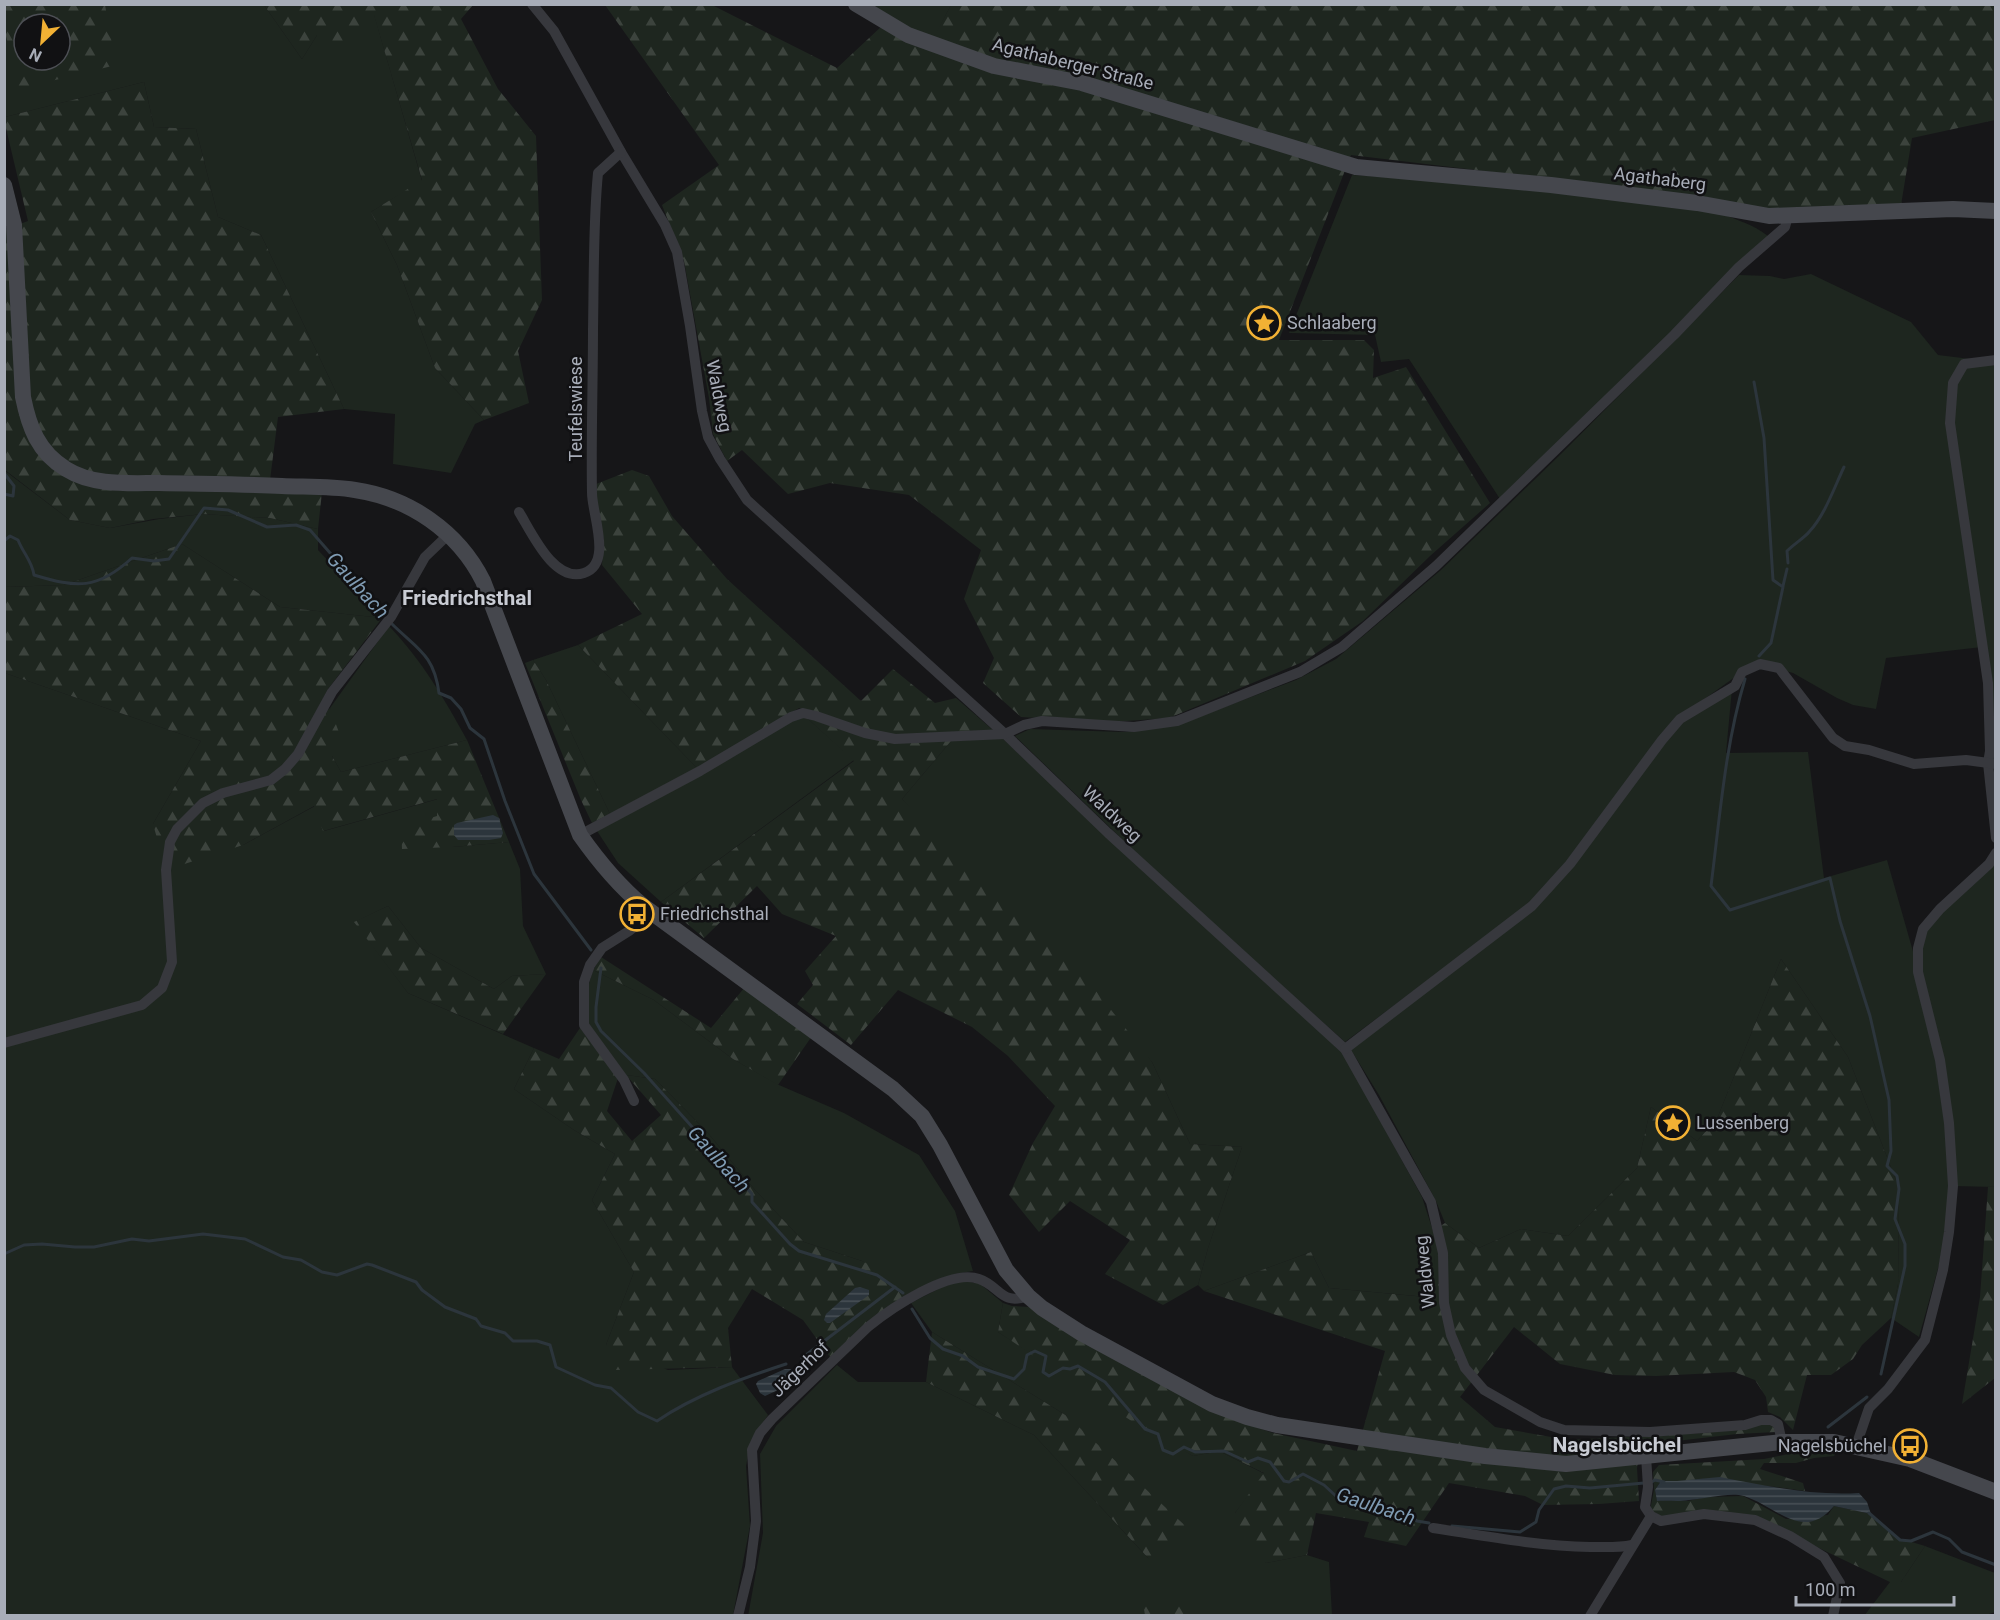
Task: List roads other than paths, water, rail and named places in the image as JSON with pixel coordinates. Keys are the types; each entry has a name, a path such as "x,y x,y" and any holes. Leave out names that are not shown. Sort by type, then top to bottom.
{"main road":[{"name":"Agathaberger Straße","path":"856,4 908,35 993,66 1082,83 1322,156"},
{"name":"Agathaberg","path":"1322,156 1356,167 1551,185 1697,203 1768,216 1953,209 1995,211"},
{"path":"4,185 14,225 23,397 28,424 42,447 65,469 88,478 116,483 354,489 402,504 449,534 470,559 483,581 580,835 598,861 621,888 652,913 876,1076 913,1106 940,1144 996,1255 1016,1284 1042,1308 1081,1333 1212,1404 1267,1422 1310,1431 1485,1456 1566,1464 1782,1442 1834,1442 1910,1459 1995,1492"}],"street":[{"name":"Waldweg","path":"532,4 554,31 621,152 666,225 677,252 708,437 747,500 1005,734 1108,833 1345,1049 1431,1202 1443,1253 1444,1303 1451,1335 1466,1368 1485,1390 1540,1422 1564,1430 1650,1432 1745,1425 1761,1420 1771,1420 1778,1424 1782,1442"},
{"name":"Teufelswiese","path":"519,512 554,566 567,572 580,574 595,565 600,550 592,503 593,225 598,173 621,152"},
{"path":"580,835 700,771 791,717 803,713 865,733 895,739 1005,734 1024,725 1042,721 1134,727 1177,721 1300,672 1342,647 1501,506 1674,335 1739,267 1785,227 1788,216"},
{"path":"1995,360 1964,364 1953,383 1950,423 1988,683 1995,838"},
{"path":"4,1042 142,1005 162,988 172,962 166,870 170,842 177,829 203,803 223,793 271,780 285,769 298,754 332,692 388,621 425,557 449,534"},
{"path":"1345,1049 1532,906 1570,864 1680,719 1735,686 1742,672 1760,664 1779,668 1833,738 1841,744 1914,764 1966,760 1992,763"},
{"path":"1856,1446 1869,1408 1894,1381 1925,1340 1943,1270 1949,1232 1953,1186 1949,1123 1940,1060 1918,972 1918,948 1923,929 1940,909 1989,864 1995,853"},
{"path":"634,1101 624,1080 584,1025 584,982 590,965 602,948 652,913"},
{"name":"Jägerhof","path":"738,1616 750,1568 756,1521 752,1450 760,1433 772,1419 868,1327 884,1315 939,1285 970,1276 988,1283 1008,1298 1028,1296"},
{"path":"1646,1456 1648,1482 1645,1507 1651,1516 1662,1521 1704,1514 1755,1520 1790,1536 1824,1557 1840,1583 1833,1616"},
{"path":"1590,1616 1651,1516"},
{"path":"1433,1528 1510,1541 1565,1547 1619,1548 1632,1545"}],"waterway":[{"path":"1754,382 1764,438 1773,580 1783,587 1771,643 1759,656"},
{"path":"1788,563 1787,551 1815,525 1844,467"},
{"name":"Gaulbach","path":"4,473 14,486 13,496 4,494"},
{"name":"Gaulbach","path":"4,541 10,536 18,540 34,575 75,584 86,583 108,576 132,558 154,561 169,559 204,508 228,510 267,527 296,525 310,530 387,618"},
{"path":"1783,586 1787,569"},
{"name":"Gaulbach","path":"391,623 423,653 433,669 439,693 451,698 461,709 470,728 484,739 505,801 534,874 591,950"},
{"path":"1745,679 1728,755 1711,886 1730,910 1830,878 1840,921 1870,1016 1889,1100 1891,1151 1887,1166 1897,1176 1899,1189 1895,1219 1905,1244 1905,1266 1881,1374"},
{"name":"Gaulbach","path":"601,968 596,1007 596,1022 601,1031 644,1073 752,1194 752,1202 790,1244 799,1251 877,1275 903,1293"},
{"path":"4,1254 24,1245 94,1247 132,1239 149,1241 203,1234 245,1239 283,1257 301,1260 322,1272 337,1275 367,1264 372,1265 416,1282 422,1290 445,1307 476,1319 481,1326 505,1333 513,1341 537,1341 550,1345 556,1367 595,1385 611,1388 638,1412 657,1421 703,1395 786,1364"},
{"path":"802,1358 895,1287"},
{"name":"Gaulbach","path":"912,1309 930,1338 943,1349 963,1356 978,1367 1014,1379 1024,1369 1027,1355 1035,1351 1046,1356 1043,1372 1049,1376 1063,1368 1070,1369 1078,1366 1105,1382 1145,1429 1158,1434 1163,1450 1173,1454 1184,1447 1195,1452 1224,1451 1248,1462 1258,1458 1270,1462 1284,1481 1289,1482 1303,1474 1324,1485 1337,1497 1366,1501 1378,1508 1406,1513 1417,1521 1429,1523"},
{"path":"1828,1427 1867,1397"},
{"name":"Gaulbach","path":"1650,1483 1655,1480 1664,1482"},
{"name":"Gaulbach","path":"1452,1526 1520,1532 1536,1522 1539,1510 1554,1489 1566,1486 1590,1488 1644,1483"},
{"name":"Gaulbach","path":"1869,1513 1900,1540 1911,1541 1933,1532 1949,1539 1962,1552 1996,1565"}],"place":[{"name":"Schlaaberg","path":"1264,323"},
{"name":"Friedrichsthal","path":"637,914"},
{"name":"Lussenberg","path":"1673,1123"},
{"name":"Nagelsbüchel","path":"1910,1446"}],"district":[{"name":"Friedrichsthal","path":"467,598"},
{"name":"Nagelsbüchel","path":"1617,1445"}]}
